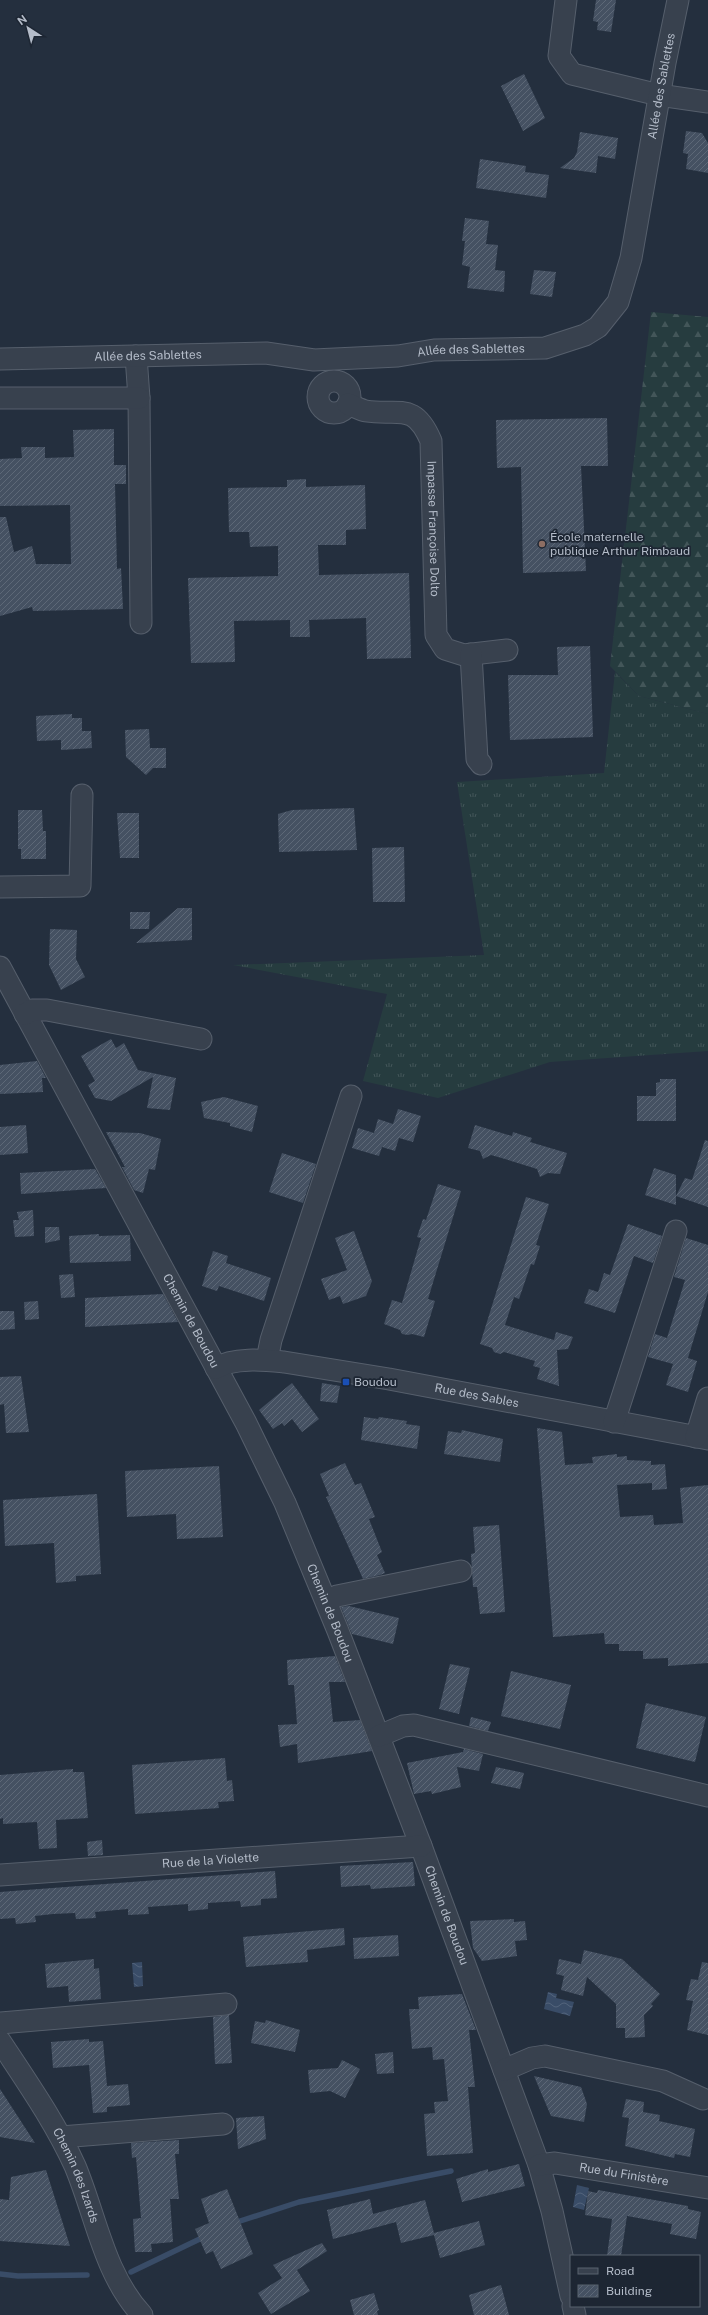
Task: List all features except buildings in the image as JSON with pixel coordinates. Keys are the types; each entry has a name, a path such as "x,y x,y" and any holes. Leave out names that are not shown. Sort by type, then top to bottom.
{"street":[{"path":"566,0 559,56 572,74 659,95 708,102"},
{"name":"Allée des Sablettes","path":"0,360 266,353 314,360 398,356 434,350 545,348 585,335 598,327 618,302 631,258 659,95 678,0"},
{"path":"136,356 139,398 141,623"},
{"path":"314,360 322,385 317,396 321,408 333,414 339,413 347,395 352,371 351,358"},
{"name":"Impasse Françoise Dolto","path":"322,385 334,381 347,395 366,411 402,411 416,418 425,428 431,441 436,635 446,649 464,655 506,650"},
{"path":"0,398 139,398"},
{"path":"471,654 477,759 480,764"},
{"path":"0,887 80,886 82,795"},
{"name":"Chemin de Boudou","path":"0,968 246,1423 285,1503 326,1601 379,1736 539,2164 552,2212 570,2292"},
{"path":"25,1014 32,1010 48,1010 200,1039"},
{"path":"267,1360 271,1340 351,1096"},
{"path":"614,1422 676,1231"},
{"name":"Rue des Sables","path":"216,1368 224,1363 267,1360 389,1379 702,1438 708,1398"},
{"path":"326,1601 337,1596 461,1571"},
{"path":"379,1736 403,1726 414,1725 708,1796"},
{"name":"Rue de la Violette","path":"0,1875 421,1846"},
{"path":"0,2023 226,2004"},
{"name":"Chemin des Izards","path":"0,2041 61,2137 75,2168 112,2269 142,2315"},
{"path":"504,2070 532,2058 545,2056 663,2081 704,2099"},
{"path":"61,2137 223,2124"},
{"name":"Rue du Finistère","path":"539,2164 562,2164 708,2188"}],"green space":[{"path":"651,312 708,317 708,714 639,696 610,666"},
{"path":"615,672 639,696 708,714 708,1051 550,1062 438,1098 363,1081 387,994 233,965 484,955 457,782 604,773"}],"water":[{"path":"142,1962 143,1986 134,1987 132,1963"},
{"path":"548,1992 557,1994 556,1998 574,2002 570,2016 544,2009"},
{"path":"577,2185 589,2188 584,2210 573,2207"}],"waterway":[{"path":"234,2223 299,2202 451,2171"},
{"path":"131,2272 206,2236"},
{"path":"0,2274 18,2276 87,2275"}],"place":[{"name":"École maternelle publique Arthur Rimbaud","path":"542,544"},
{"name":"Boudou","path":"346,1382"}]}
